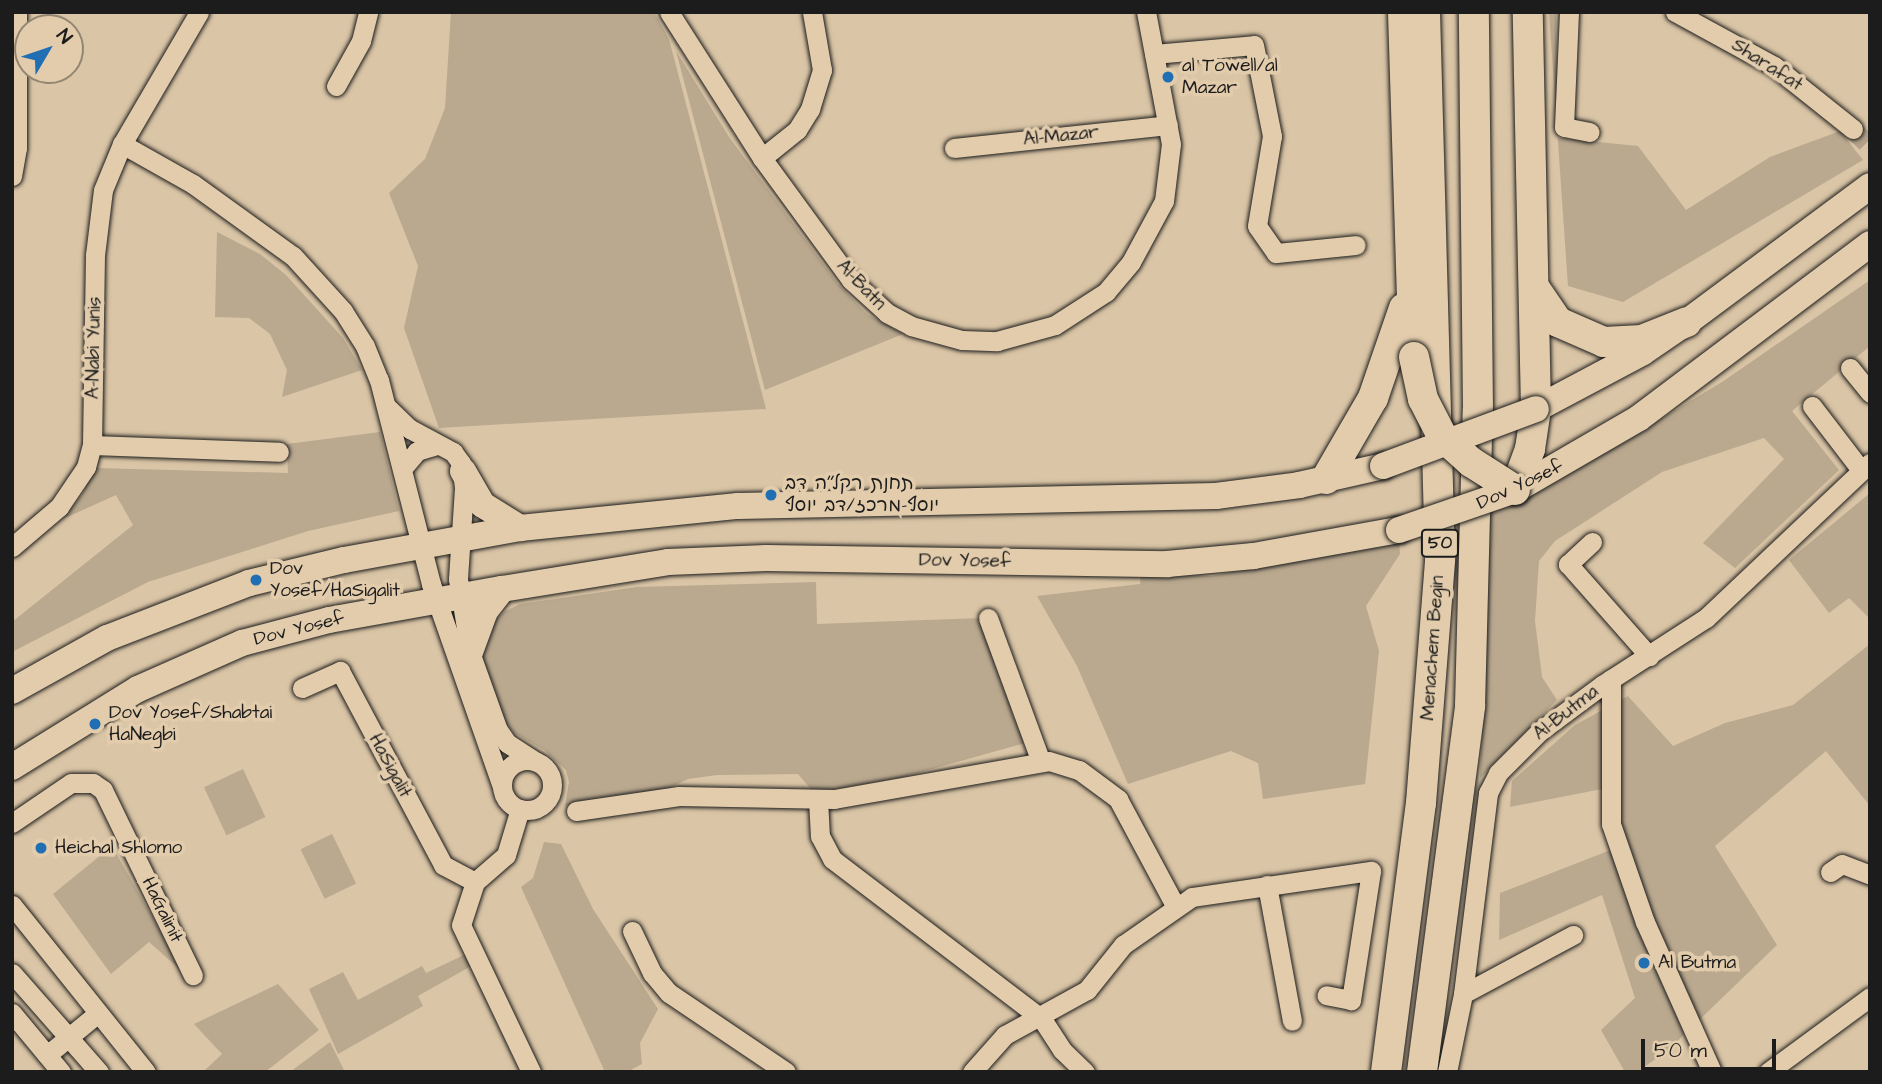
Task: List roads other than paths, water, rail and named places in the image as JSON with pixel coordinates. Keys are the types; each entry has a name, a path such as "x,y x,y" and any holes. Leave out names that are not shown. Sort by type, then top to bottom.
{"highway":[{"path":"1403,12 1413,357 1427,409 1448,444 1515,490 1544,406 1535,363 1528,12"},
{"name":"Menachem Begin","path":"1385,1072 1421,803 1440,559 1425,12"},
{"name":"Menachem Begin","path":"1422,1072 1470,706 1478,410 1474,12"},
{"path":"1534,287 1558,322 1604,342 1642,340 1687,322"},
{"path":"1326,479 1373,398 1409,291"}],"main road":[{"path":"12,691 107,638 187,604 317,566 459,538 678,509 1216,496 1326,479 1383,466 1544,406 1687,322 1870,186"},
{"name":"Dov Yosef","path":"12,767 138,689 242,643 329,620 448,598 668,562 766,558 1167,564 1278,552 1399,530 1515,490 1555,470 1649,411 1870,244"},
{"path":"463,471 483,505 520,528"},
{"path":"470,652 481,618 502,589"}],"street":[{"path":"12,176 17,148 17,12"},
{"name":"A-Nabi Yunis","path":"12,547 21,530 75,488 92,445 97,217 122,144 199,12"},
{"path":"335,86 361,41 368,12"},
{"name":"Al-Batn","path":"669,12 762,158 851,280 887,313 936,335 997,341 1022,337 1080,312 1106,292 1130,262 1164,201 1172,155 1146,12"},
{"path":"762,158 797,130 810,109 822,70 812,12"},
{"path":"1569,12 1564,127 1590,132"},
{"name":"Sharafat","path":"1675,12 1774,66 1853,128"},
{"path":"1154,54 1254,45 1272,136 1257,226 1276,253 1356,245"},
{"name":"Al-Mazar","path":"954,148 1168,125"},
{"path":"122,144 224,205 316,278 365,346 386,407 421,545 448,598 498,730 507,743 535,761 550,775 550,794 538,807 520,809 506,798 448,598 459,538 463,471 453,452 410,429 386,407"},
{"path":"1850,368 1870,393"},
{"path":"1812,406 1866,467"},
{"path":"92,445 279,452"},
{"path":"402,469 417,451 437,445"},
{"name":"Al-Butma","path":"1447,1072 1463,993 1488,793 1498,773 1540,731 1611,679 1706,618 1866,467"},
{"path":"1592,542 1568,564 1649,656"},
{"path":"988,618 1041,762"},
{"name":"HaSigalit","path":"302,688 340,671 443,866 475,882"},
{"path":"1611,679 1611,824 1645,922 1712,1072"},
{"path":"502,787 505,774 514,763 535,761"},
{"path":"576,811 679,796 818,799 1041,762 1079,770 1118,799 1176,907"},
{"name":"HaGalinit","path":"12,823 71,783 93,783 103,790 193,975"},
{"path":"818,799 820,836 832,859 1042,1018 1062,1050 1085,1072"},
{"path":"520,809 506,855 475,882 461,925 531,1072"},
{"path":"1830,872 1842,864 1870,875"},
{"path":"972,1072 1005,1035 1042,1018 1087,990 1122,945 1192,897 1371,871 1351,1000 1326,995"},
{"path":"1267,885 1292,1021"},
{"path":"12,905 146,1072"},
{"path":"632,931 652,973 668,993 786,1072"},
{"path":"1463,993 1573,935"},
{"path":"12,973 99,1072"},
{"path":"1769,1072 1870,997"},
{"path":"12,1013 61,1072"},
{"path":"47,1055 97,1014"}],"tunnel":[{"path":"1853,129 1870,146"}],"place":[{"name":"al Towell/al Mazar","path":"1168,77"},
{"name":"תחנת רקל״ה דב יוסף-מרכז/דב יוסף","path":"771,495"},
{"name":"Dov Yosef/HaSigalit","path":"256,580"},
{"name":"Dov Yosef/Shabtai HaNegbi","path":"95,724"},
{"name":"Heichal Shlomo","path":"41,848"},
{"name":"Al Butma","path":"1644,963"}]}
